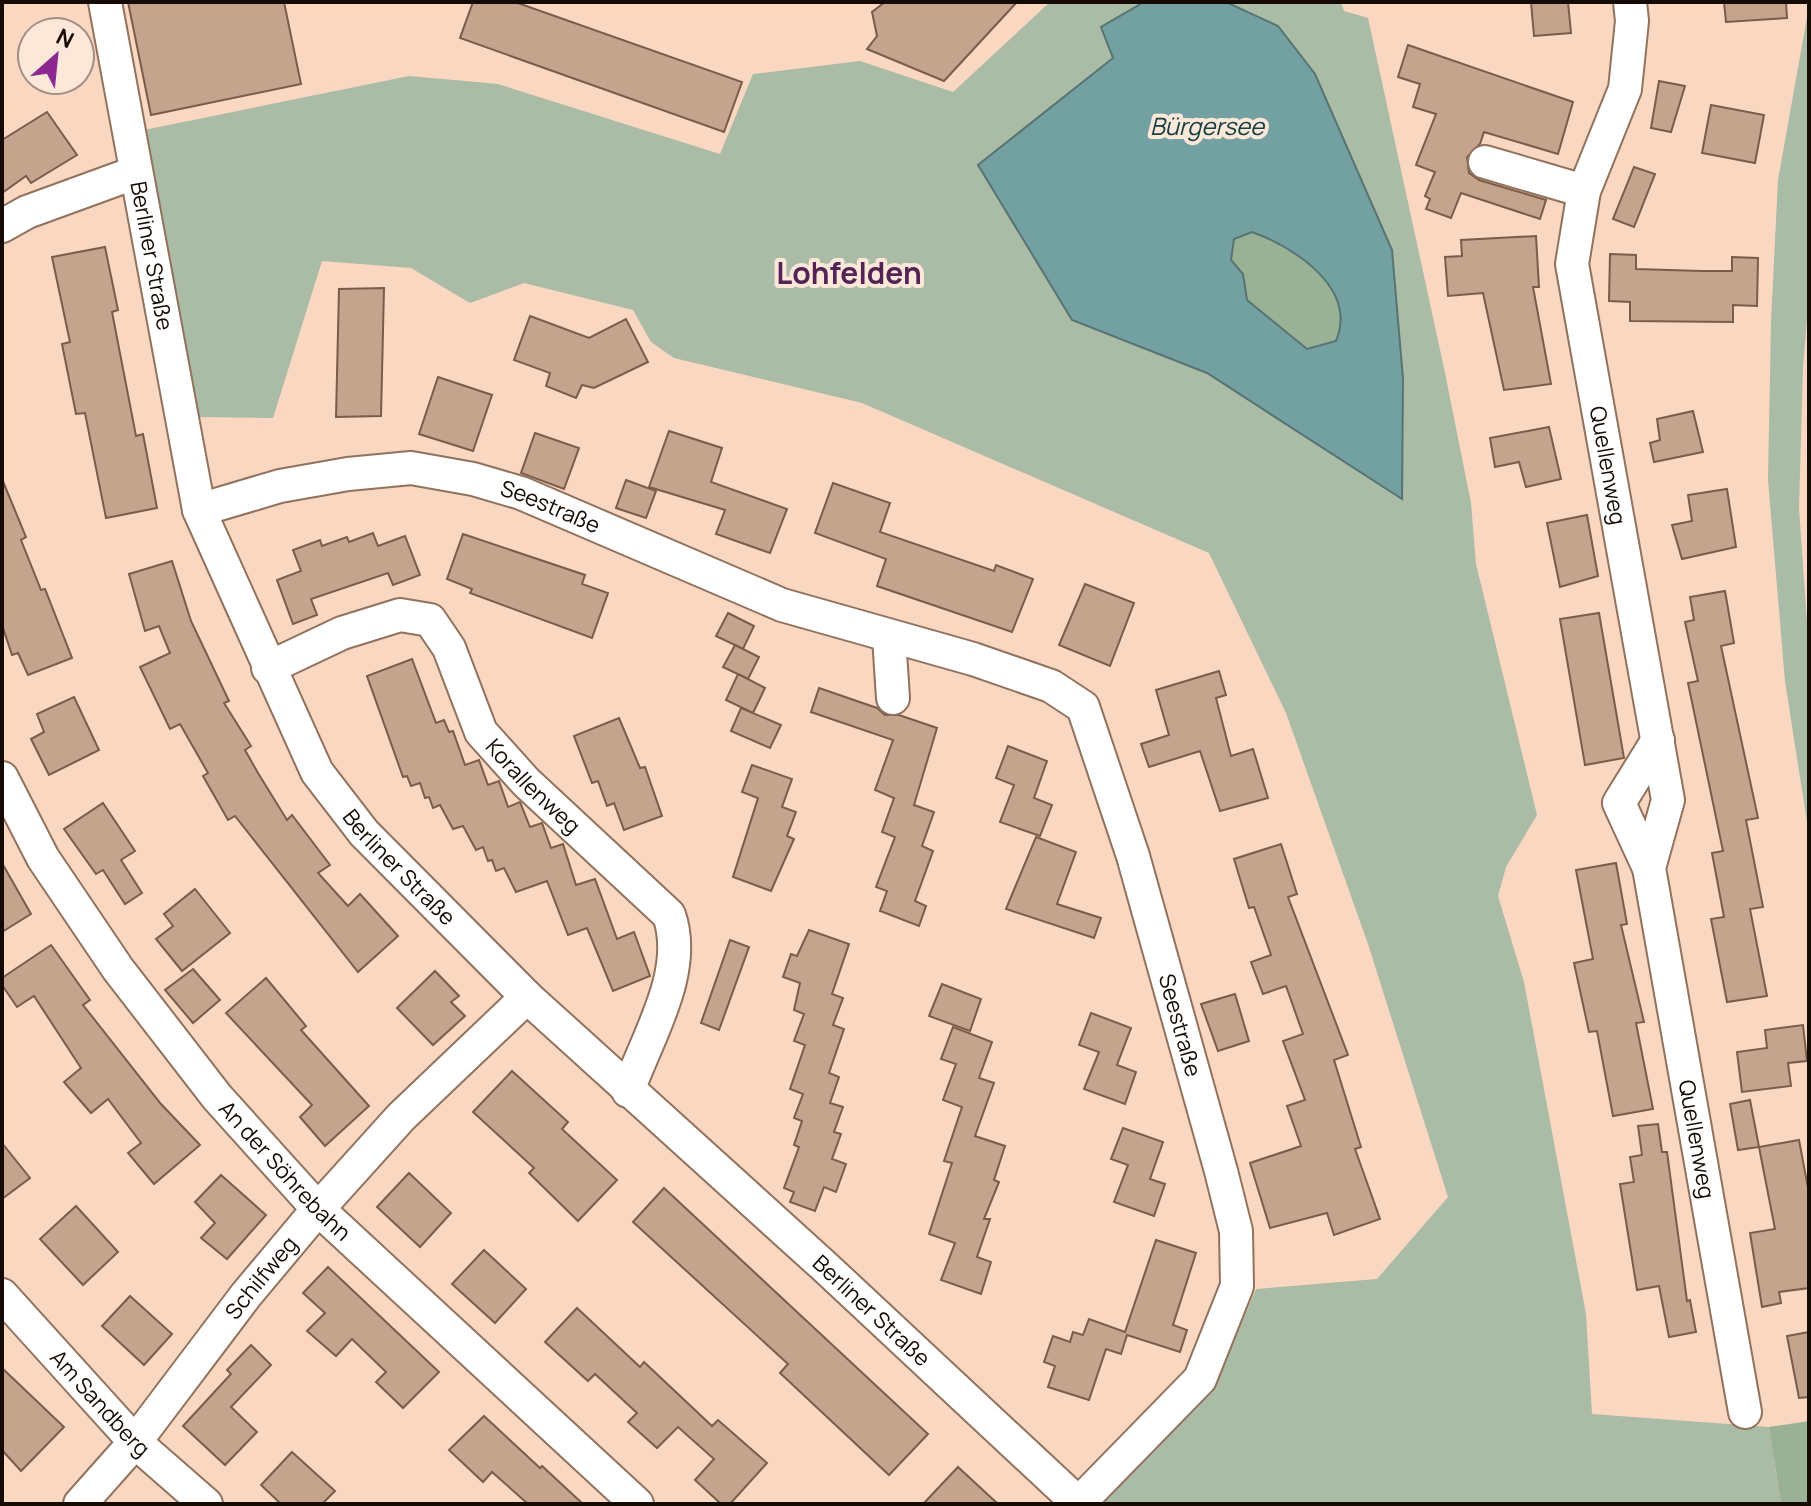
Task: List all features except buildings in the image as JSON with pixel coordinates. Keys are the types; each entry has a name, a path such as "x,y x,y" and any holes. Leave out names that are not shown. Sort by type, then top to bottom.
{"street":[{"name":"Berliner Straße","path":"105,2 134,173 199,510 317,772 364,833 527,997 824,1266 1078,1504"},
{"name":"Quellenweg","path":"1630,2 1632,21 1625,89 1584,191 1572,264 1668,800 1649,868"},
{"path":"1485,162 1584,191"},
{"path":"2,226 27,212 134,173"},
{"name":"Seestraße","path":"199,510 280,486 348,474 411,468 473,479 521,493 782,605 1051,686 1083,707 1133,856 1236,1231 1237,1286 1200,1379 1078,1504"},
{"name":"Korallenweg","path":"268,668 342,633 400,615 430,620 449,648 481,732 526,782 669,915 676,935 674,969 628,1091"},
{"path":"889,637 893,698"},
{"name":"Quellenweg","path":"1658,740 1619,803 1649,868 1745,1412"},
{"name":"An der Söhrebahn","path":"2,778 43,858 118,969 217,1097 318,1209 637,1504"},
{"name":"Schilfweg","path":"80,1504 135,1442 246,1295 318,1209 401,1117 527,997"},
{"name":"Am Sandberg","path":"2,1295 135,1442 206,1504"}],"green space":[{"path":"1050,2 1144,2 1101,27 1113,57 979,166 1072,320 1207,373 1402,499 1403,379 1339,135 1315,74 1278,26 1226,2 1341,2 1344,11 1368,18 1471,503 1476,564 1537,815 1506,867 1498,896 1524,982 1586,1314 1592,1414 1769,1427 1781,1504 1094,1504 1223,1366 1256,1289 1377,1279 1448,1197 1368,944 1286,713 1209,553 862,403 674,358 651,342 633,310 524,283 470,303 411,268 322,261 273,418 197,417 144,130 409,76 498,84 720,154 753,74 860,61 953,92"},
{"path":"1809,6 1809,296 1803,367 1799,508 1809,650 1809,835 1785,681 1768,480 1778,180"},
{"path":"1252,232 1287,248 1330,287 1338,304 1340,322 1336,341 1307,349 1247,300 1243,274 1231,261 1234,239"},
{"path":"1809,1421 1809,1504 1781,1504 1769,1427"}],"water":[{"name":"Bürgersee","path":"1144,2 1226,2 1278,26 1315,74 1392,250 1403,379 1402,499 1207,373 1072,320 978,165 1113,58 1101,27","holes":["1252,232 1303,260 1330,287 1338,304 1340,322 1336,341 1307,349 1247,300 1243,274 1231,260 1234,239"]}],"district":[{"name":"Lohfelden","path":"849,272"}]}
